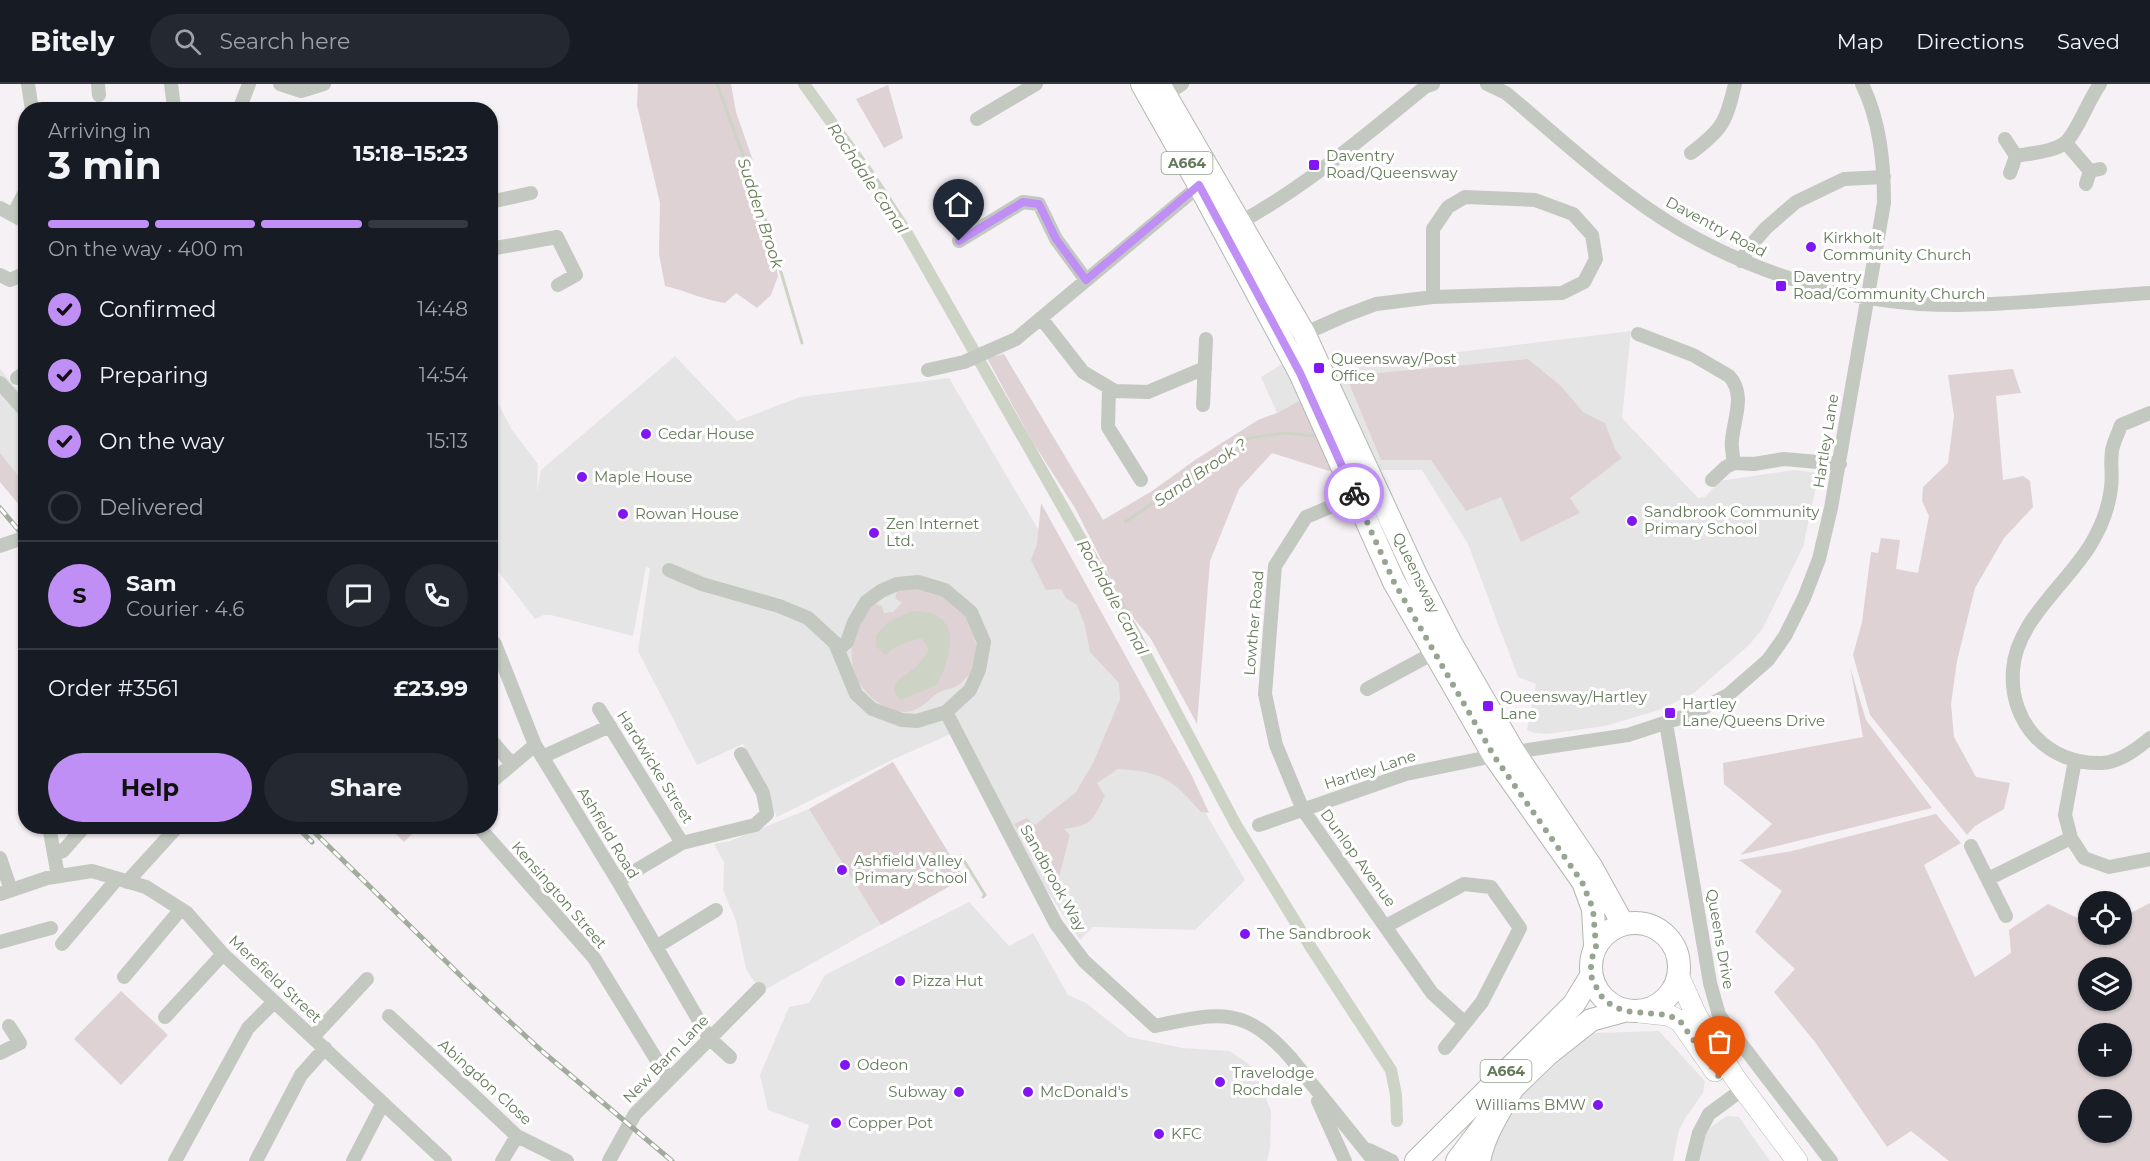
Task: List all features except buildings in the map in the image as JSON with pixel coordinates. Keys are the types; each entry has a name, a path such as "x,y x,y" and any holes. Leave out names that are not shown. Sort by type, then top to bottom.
{"highway":[{"name":"Queensway","path":"1160,90 1231,227 1294,339 1300,373 1366,492 1394,582 1443,648 1582,882 1593,909 1596,946"},
{"name":"Queensway","path":"1504,754 1592,868 1623,924"},
{"path":"1638,922 1653,926 1666,935 1675,948 1679,963 1678,977 1673,992 1662,1003 1648,1010 1631,1011 1611,1005 1600,995 1591,976 1591,961 1596,946 1605,934 1623,924 1638,922"},
{"name":"A664","path":"1430,1157 1574,1004 1591,976"},
{"name":"A664","path":"1510,1091 1566,1038 1591,1020 1631,1011"},
{"path":"1457,1161 1482,1144 1510,1091"},
{"path":"1430,1157 1474,1151"}],"main road":[{"name":"A664","path":"1678,977 1738,1093 1781,1161"},
{"name":"A664","path":"1631,1011 1668,1015 1680,1021 1797,1161"}],"street":[{"path":"28,84 31,102"},
{"path":"171,84 173,102"},
{"path":"242,102 249,84"},
{"path":"280,84 302,91 324,84"},
{"path":"1231,227 1302,184 1337,159 1425,87 1433,84"},
{"name":"Daventry Road","path":"1487,84 1506,93 1642,205 1681,230 1765,271 1827,289 1905,302 1959,305 2150,293"},
{"path":"1691,153 1712,137 1727,116 1735,84"},
{"name":"Hartley Lane","path":"1259,825 1406,774 1504,754 1628,735 1666,723 1692,714 1728,695 1768,660 1785,636 1804,598 1819,559 1839,464 1884,203 1884,177 1879,132 1872,106 1862,84"},
{"path":"2016,156 2066,143 2100,84"},
{"path":"977,119 1031,85"},
{"path":"2006,139 2016,156 2010,173"},
{"path":"2066,143 2092,174"},
{"path":"1741,261 1750,246 1766,228 1796,202 1845,179 1884,177"},
{"path":"928,370 964,362 1016,339 1206,180"},
{"path":"498,200 531,193"},
{"path":"1294,339 1376,304 1433,297 1562,293 1584,282 1596,259 1592,235 1573,214 1535,200 1465,197 1448,207 1433,229 1433,297"},
{"path":"959,241 1023,202 1039,204 1056,239 1086,280"},
{"path":"0,208 18,217"},
{"path":"498,248 557,237 576,275 558,285"},
{"path":"0,275 10,280 18,276"},
{"path":"1041,318 1083,372 1115,391 1148,392 1205,368"},
{"path":"1638,334 1693,355 1734,381 1738,396 1731,442 1734,463"},
{"path":"1203,405 1206,339"},
{"path":"0,383 18,403"},
{"path":"1109,388 1108,427 1141,480"},
{"path":"2150,412 2121,425 2112,451 2111,488 2103,520 2091,544 2020,637 2013,670 2016,705 2032,735 2053,752 2075,760 2104,763 2134,752 2150,738"},
{"path":"1712,480 1726,466 1734,463 1754,464 1784,459 1839,464"},
{"name":"Lowther Road","path":"1303,810 1276,745 1265,694 1275,566 1306,517 1366,492"},
{"path":"0,546 18,540"},
{"path":"669,570 702,584 779,606 808,618 835,643 856,694 872,709 902,720 917,721 946,712 970,690 979,670 984,642 971,612 945,590 918,582 897,584 882,591 866,603 854,622 847,642 838,650"},
{"path":"1367,689 1443,648"},
{"name":"Ashfield Road","path":"498,651 538,751 618,881 709,1038 730,1057"},
{"name":"Hardwicke Street","path":"599,709 682,843"},
{"name":"Sandbrook Way","path":"946,712 1056,924 1077,954 1155,1026 1203,1016 1223,1015 1243,1020 1260,1028 1276,1041 1374,1161"},
{"name":"Queens Drive","path":"1666,723 1710,983 1719,1015 1831,1161"},
{"path":"498,776 512,764 538,751 610,726"},
{"path":"498,748 512,764"},
{"path":"618,881 682,843 755,825 767,814 763,793 741,754"},
{"path":"2075,760 2066,815 2071,838 2084,858 2109,867 2150,859"},
{"name":"Dunlop Avenue","path":"1303,810 1432,993 1465,1023"},
{"path":"50,834 57,876"},
{"path":"54,854 63,851 78,834"},
{"path":"62,945 122,880 170,834"},
{"name":"Kensington Street","path":"484,834 594,958 669,1080"},
{"path":"1988,879 2071,838"},
{"path":"1971,846 2006,916"},
{"path":"0,858 6,892"},
{"name":"Merefield Street","path":"6,892 57,876 92,871 146,887 187,913 223,954 445,1161"},
{"name":"Dunlop Avenue","path":"1386,926 1464,884 1491,887 1520,927 1482,1002 1445,1048"},
{"path":"124,977 181,909"},
{"path":"656,947 716,910"},
{"path":"0,942 51,928"},
{"path":"165,1017 223,954"},
{"path":"313,1037 367,979"},
{"name":"New Barn Lane","path":"609,1161 635,1114 759,989"},
{"path":"175,1161 248,1028 274,1002"},
{"name":"Abingdon Close","path":"389,1016 517,1136 567,1161"},
{"path":"0,1053 23,1046 9,1026"},
{"path":"256,1161 301,1075 325,1048"},
{"path":"1311,1085 1345,1161"},
{"path":"1692,1161 1699,1133 1709,1114 1738,1093"},
{"path":"353,1161 383,1103"},
{"path":"502,1161 517,1136"},
{"name":"Sandbrook Way","path":"1362,1146 1392,1161"},
{"path":"1401,1161 1430,1157"}],"shaded area":[{"path":"638,84 731,84 736,112 753,161 745,188 774,256 778,276 771,295 757,308 736,293 725,303 665,286 659,254 660,203 637,105"},
{"path":"888,85 903,138 884,148 856,99"},
{"name":"Sandbrook Community Primary School","path":"1631,331 1622,418 1698,498 1705,497 1720,481 1794,470 1819,473 1803,547 1763,628 1749,645 1694,693 1659,710 1605,726 1547,734 1535,733 1527,730 1536,684 1518,677 1468,544 1422,470 1374,470 1328,368"},
{"path":"1004,354 1103,520 1152,491 1195,460 1258,420 1303,399 1332,465 1329,471 1272,453 1239,489 1210,561 1197,724 1151,639 1127,610 1075,508 1032,441 987,358"},
{"path":"675,356 737,421 800,397 949,378 1245,880 1195,930 1093,927 1080,940 1041,882 960,730 894,759 777,817 743,744 697,765 638,651 650,568 646,567 633,636 551,615 535,619 498,571 498,403 512,430 538,464 537,492 541,470"},
{"path":"1528,359 1561,386 1583,412 1605,423 1615,449 1622,458 1570,498 1580,513 1521,542 1501,497 1466,511 1431,460 1381,460 1346,376"},
{"path":"1289,360 1306,398 1277,413 1261,377"},
{"path":"0,369 18,391 18,475 0,453"},
{"path":"2013,369 2021,393 1996,396 2003,480 2023,476 2030,481 2033,507 2004,538 1975,588 1957,661 1951,704 1954,737 1976,777 2010,783 2004,809 1975,826 1967,835 1870,715 1853,655 1862,622 1871,552 1878,553 1881,538 1900,540 1896,569 1918,573 1929,516 1922,501 1923,487 1948,463 1954,416 1948,375"},
{"path":"0,453 18,475 18,504 0,482"},
{"path":"1041,503 1192,776 1209,813 1201,812 1174,785 1157,775 1118,769 1097,783 1105,796 1094,816 1081,826 1064,829 1070,835 1059,877 1053,888 1043,868 1047,862 1041,846 1026,842 1014,824 1027,818 1035,825 1076,792 1094,761 1120,699 1119,683 1090,652 1085,626 1077,605 1066,598 1061,589 1046,590 1031,560 1037,544"},
{"path":"898,588 927,589 945,595 969,621 976,642 976,659 963,682 938,693 917,709 904,712 886,707 871,697 855,674 852,656 852,638 861,620 873,603 882,606 884,613 893,612 902,603 895,598"},
{"path":"911,611 928,613 947,625 950,647 937,685 901,700 894,691 896,683 917,666 929,650 922,638 898,646 888,654 884,654 876,646 876,635 887,623"},
{"path":"1850,667 1866,720 1932,808 1740,855 1772,824 1724,784 1723,763 1863,737"},
{"name":"Ashfield Valley Primary School","path":"893,762 964,878 761,992 746,969 736,921 723,890 724,862 714,844 730,841 809,809"},
{"path":"893,762 964,878 881,925 809,809"},
{"path":"1936,814 1961,843 1924,865 1975,977 2011,953 2009,930 2048,904 2078,918 2078,945 2132,945 2132,912 2150,903 2150,1161 1949,1161 1911,1131 1887,1147 1815,1042 1774,992 1795,969 1755,932 1782,891 1739,860 1792,851"},
{"path":"396,834 412,834 404,842"},
{"path":"969,902 1009,946 1033,933 1068,995 1086,1003 1129,1037 1183,1048 1230,1051 1254,1068 1271,1111 1270,1149 1267,1161 798,1161 809,1125 768,1110 760,1075 789,1007 809,1003 825,975"},
{"path":"121,991 168,1035 121,1085 74,1039"},
{"path":"1659,1031 1705,1081 1703,1093 1679,1130 1673,1161 1489,1161 1505,1116 1552,1060 1593,1033"},
{"path":"1727,1116 1739,1117 1770,1161 1698,1161 1702,1142 1711,1127"}],"waterway":[{"name":"Sudden Brook","path":"717,84 759,198 802,343"},
{"name":"Rochdale Canal","path":"804,84 905,230 1131,627 1236,825 1312,949 1391,1070 1396,1095 1397,1121"},
{"name":"Sand Brook ?","path":"1125,522 1183,483 1209,462 1250,438 1285,433 1314,436"},
{"name":"Sudden Brook","path":"961,856 985,895 983,897"}],"railway":[{"path":"0,508 18,529"},
{"path":"304,834 312,842"},
{"path":"316,834 469,984 543,1052 672,1161"}],"way so far":[{"path":"1354,493 1394,582 1494,756 1582,882 1593,909 1596,946 1591,961 1591,976 1600,995 1611,1005 1624,1011 1668,1015 1680,1021 1720,1078"}],"place":[{"name":"Daventry Road/Queensway","path":"1314,165"},
{"name":"Kirkholt Community Church","path":"1811,247"},
{"name":"Daventry Road/Community Church","path":"1781,286"},
{"name":"Queensway/Post Office","path":"1319,368"},
{"name":"Cedar House","path":"646,434"},
{"name":"Maple House","path":"582,477"},
{"name":"Rowan House","path":"623,514"},
{"name":"Sandbrook Community Primary School","path":"1632,521"},
{"name":"Zen Internet Ltd.","path":"874,533"},
{"name":"Queensway/Hartley Lane","path":"1488,706"},
{"name":"Hartley Lane/Queens Drive","path":"1670,713"},
{"name":"Ashfield Valley Primary School","path":"842,870"},
{"name":"The Sandbrook","path":"1245,934"},
{"name":"Pizza Hut","path":"900,981"},
{"name":"Odeon","path":"845,1065"},
{"name":"Travelodge Rochdale","path":"1220,1082"},
{"name":"Subway","path":"959,1092"},
{"name":"McDonald's","path":"1028,1092"},
{"name":"Williams BMW","path":"1598,1105"},
{"name":"Copper Pot","path":"836,1123"},
{"name":"KFC","path":"1159,1134"}],"route":[{"path":"959,241 1023,202 1039,204 1056,239 1086,280 1199,185 1300,373 1354,493"}]}
